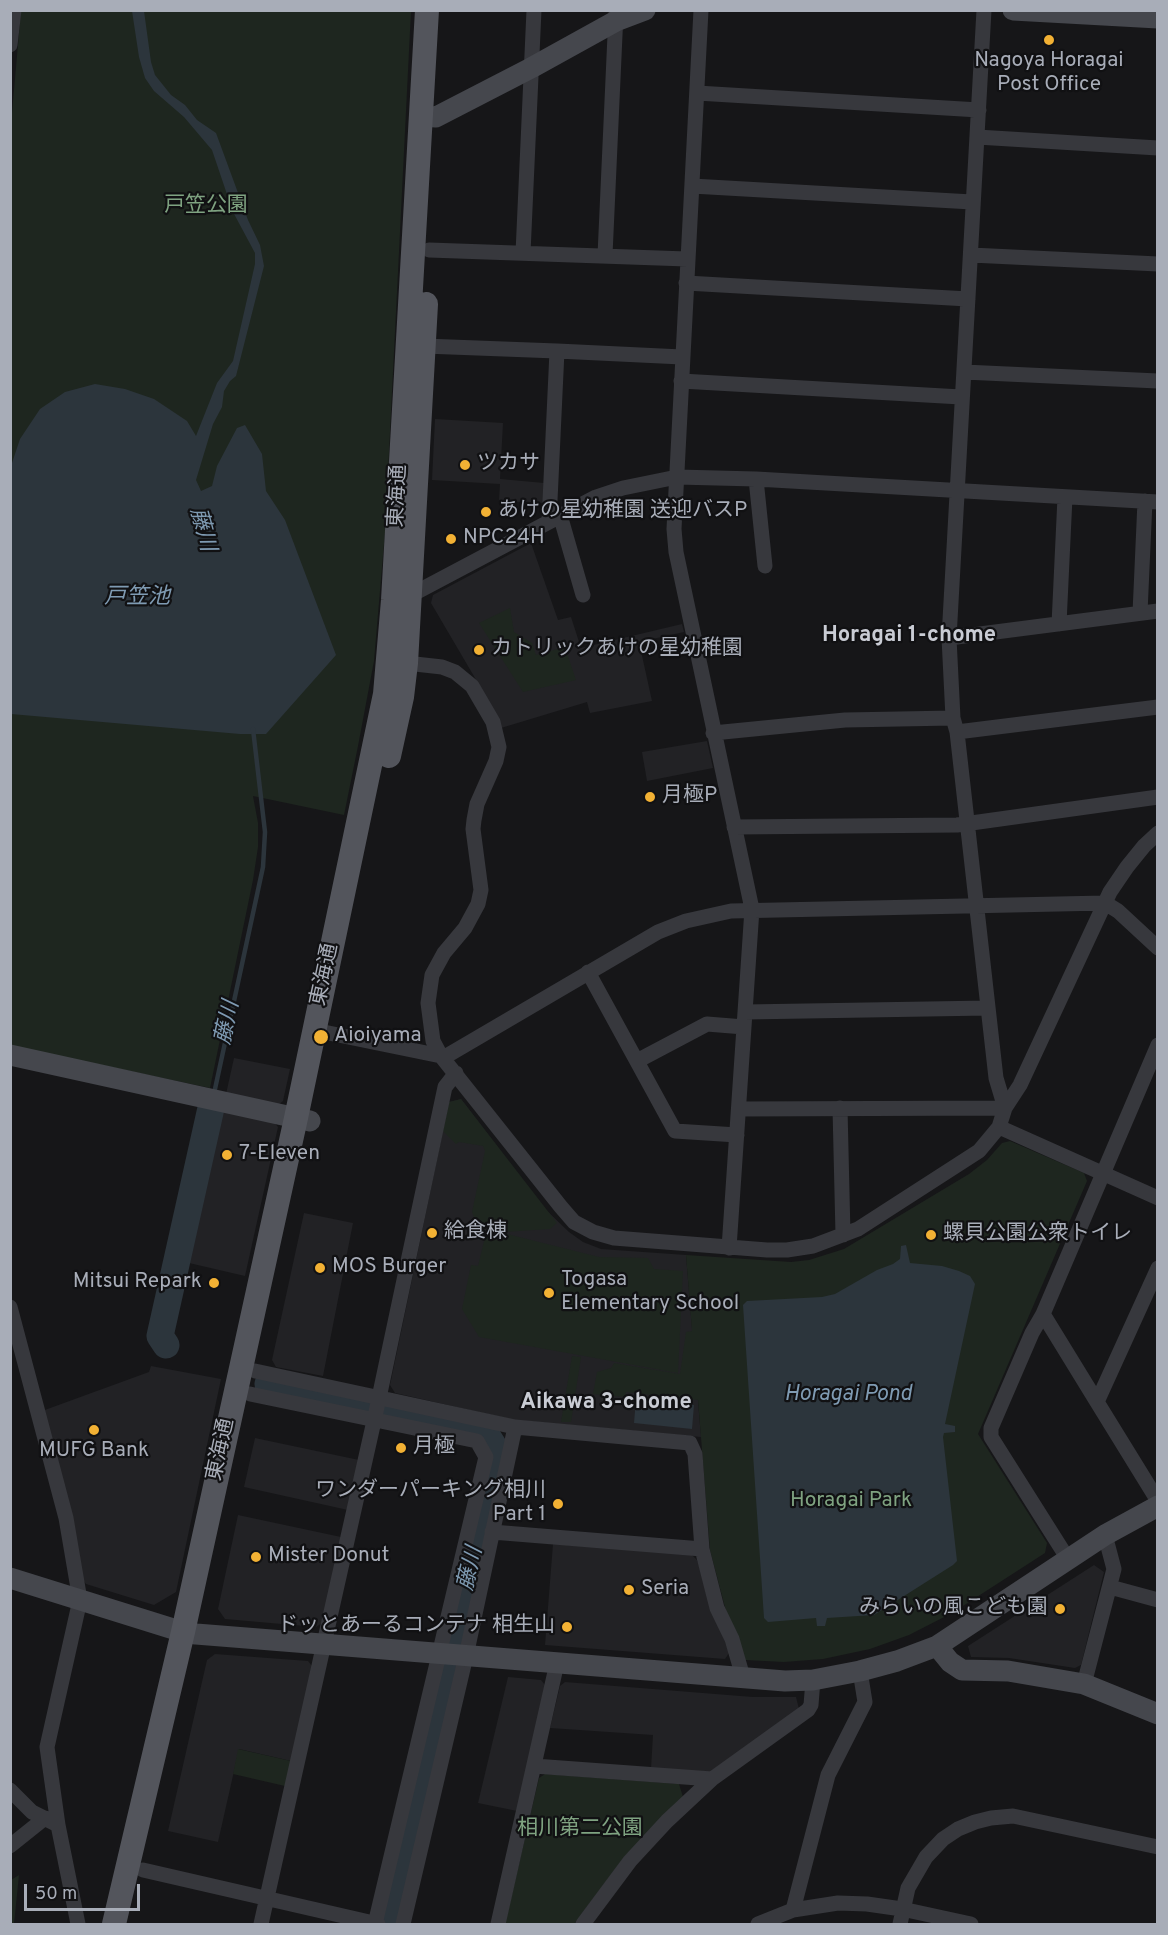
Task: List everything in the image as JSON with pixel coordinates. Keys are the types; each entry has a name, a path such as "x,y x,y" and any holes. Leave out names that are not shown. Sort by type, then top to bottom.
{"main road":[{"name":"東海通","path":"131,1924 189,1633 322,1031 402,697 411,595 429,250 427,10"},
{"name":"東海通","path":"322,1031 385,694 428,116 441,10"},
{"name":"東海通","path":"114,1924 252,1382 303,1120"}],"street":[{"path":"10,45 14,10"},
{"path":"523,253 534,10"},
{"path":"428,116 531,68 616,16 645,10"},
{"path":"701,10 674,529 676,552 713,733 752,909 729,1248"},
{"path":"984,10 949,638 955,725 978,906 996,1078 1005,1108"},
{"path":"1013,10 1158,18"},
{"path":"606,255 616,16"},
{"path":"697,93 979,110"},
{"path":"977,137 1158,148"},
{"path":"692,186 972,202"},
{"path":"429,250 687,259"},
{"path":"971,255 1158,264"},
{"path":"686,283 968,300"},
{"path":"424,346 682,357"},
{"path":"557,351 555,518 583,595"},
{"path":"964,372 1158,381"},
{"path":"681,381 961,398"},
{"path":"411,595 596,497 623,488 676,477 756,479 1151,502 1140,613"},
{"path":"756,479 765,566"},
{"path":"1059,624 1065,497"},
{"path":"949,638 1158,611"},
{"path":"406,663 455,672 472,686 493,722 499,747 496,761 477,804 474,820 473,829 481,890 478,904 465,928 444,953 432,975 428,1003 433,1041 442,1057 574,1222 593,1232 614,1238 729,1248 787,1250 813,1246 858,1229 979,1151 999,1127 1005,1108 1020,1085 1105,903 1127,867 1158,833"},
{"path":"713,733 845,720 955,725 1158,707"},
{"path":"734,827 957,825 1158,797"},
{"path":"322,1031 442,1057 667,928 708,915 752,909 1105,903 1118,911 1158,948"},
{"path":"588,972 675,1131 736,1136"},
{"path":"637,1061 707,1024 745,1019 988,1008"},
{"path":"1068,1559 991,1437 991,1428 1032,1333 1043,1314 1158,1045"},
{"path":"10,1055 303,1120"},
{"path":"261,1924 377,1408 445,1087 456,1073"},
{"path":"840,1108 843,1235"},
{"path":"739,1109 1005,1108"},
{"path":"999,1127 1158,1198"},
{"path":"1097,1402 1158,1268"},
{"path":"10,1307 66,1518 80,1600 47,1747 52,1821 78,1924"},
{"path":"1043,1314 1158,1501"},
{"path":"252,1382 377,1408 514,1427 690,1443 695,1454 702,1549 717,1608 732,1639 743,1677"},
{"path":"252,1382 377,1408 477,1441 486,1457 403,1924"},
{"path":"143,1870 376,1924 452,1655 492,1532 514,1427"},
{"path":"10,1578 189,1633 785,1681 813,1680 897,1661 937,1646 1068,1559 1158,1506"},
{"path":"492,1532 702,1549"},
{"path":"1084,1684 1114,1569 1106,1535"},
{"path":"1110,1587 1158,1600"},
{"path":"937,1646 950,1662 962,1670 1008,1671 1084,1684 1158,1714"},
{"path":"498,1924 556,1663"},
{"path":"794,1910 828,1775 865,1701 860,1671"},
{"path":"583,1924 630,1861 667,1821 712,1779 808,1710 812,1705 813,1680"},
{"path":"534,1766 712,1779"},
{"path":"10,1790 32,1812 52,1821"},
{"path":"901,1917 908,1888 926,1857 943,1839 958,1829 991,1818 1013,1816 1158,1847"},
{"path":"10,1846 52,1821"},
{"path":"758,1924 794,1910 838,1903 867,1904 901,1917 971,1924"}],"shaded area":[{"path":"435,419 503,423 500,479 544,483 543,503 499,501 500,484 432,480"},
{"path":"531,543 558,620 571,617 581,648 682,624 684,632 639,642 652,701 590,713 587,702 501,728 431,603 433,595"},
{"path":"707,741 713,768 647,781 642,752"},
{"path":"234,1058 290,1069 283,1101 278,1105 226,1094"},
{"name":"Togasa Elementary School","path":"461,1099 545,1209 583,1242 601,1249 686,1255 701,1437 514,1420 395,1393 390,1385 449,1102"},
{"path":"222,1111 272,1120 278,1127 245,1276 189,1263"},
{"path":"304,1213 353,1223 323,1376 276,1367 272,1360"},
{"path":"151,1366 221,1379 176,1592 154,1605 86,1584 80,1577 42,1411 149,1372"},
{"path":"255,1438 359,1460 348,1510 244,1487"},
{"path":"238,1515 341,1537 322,1623 316,1627 225,1619 218,1609"},
{"path":"553,1544 691,1554 697,1560 729,1653 725,1659 545,1645"},
{"name":"みらいの風こども園","path":"1094,1565 1104,1572 1081,1665 1075,1668 1009,1658 971,1657 968,1646"},
{"path":"215,1654 308,1661 312,1666 291,1761 239,1749 218,1842 168,1831 207,1660"},
{"path":"508,1677 541,1680 545,1685 517,1811 478,1803"},
{"path":"565,1682 753,1697 796,1697 799,1709 713,1771 706,1773 651,1769 653,1735 550,1728 560,1686"}],"green space":[{"name":"戸笠公園","path":"21,11 411,11 385,532 374,661 344,815 253,796 258,823 258,847 210,1088 11,1046 10,135"},
{"path":"510,608 514,632 532,643 536,655 565,647 576,680 523,692 479,623"},
{"path":"461,1099 557,1223 550,1229 504,1232 485,1227 474,1217 472,1212 485,1151 483,1146 459,1142 456,1144 443,1131 449,1102"},
{"name":"Horagai Park","path":"1010,1141 1084,1173 1087,1181 978,1434 1047,1543 1045,1553 952,1613 909,1635 870,1649 823,1659 784,1662 745,1660 726,1611 710,1550 698,1400 626,1392 625,1397 593,1394 597,1372 611,1368 614,1363 680,1374 686,1332 692,1331 686,1255 791,1262 809,1260 844,1249 969,1174 987,1160 1002,1143"},
{"path":"487,1229 599,1257 648,1258 654,1269 683,1271 678,1373 479,1337 462,1309 471,1265 478,1266"},
{"path":"572,1356 581,1357 571,1422 561,1422"},
{"path":"238,1749 291,1761 285,1786 233,1774"},
{"name":"相川第二公園","path":"545,1774 679,1784 683,1797 625,1856 574,1924 505,1924 539,1778"},
{"path":"19,1875 14,1924 11,1924 11,1880"}],"water":[{"name":"戸笠池","path":"132,11 144,11 155,75 171,95 185,105 197,120 216,133 248,220 260,245 264,266 236,376 224,391 222,407 213,424 196,480 201,491 212,486 217,466 237,428 245,425 262,454 266,491 285,520 336,655 266,734 240,734 11,714 10,469 20,439 40,409 65,392 95,384 125,389 154,399 187,421 196,436 217,383 233,361 255,264 255,253 233,212 212,150 184,117 154,91 145,78 139,57"},
{"name":"Horagai Pond","path":"906,1245 910,1263 942,1266 959,1271 970,1276 975,1284 945,1424 955,1426 955,1432 944,1433 943,1437 957,1561 874,1615 827,1618 825,1626 817,1626 816,1618 768,1622 764,1618 743,1305 747,1301 822,1297 835,1294 877,1270 893,1264 900,1259 901,1246"},
{"path":"636,1399 694,1405 692,1429 634,1423"}],"waterway":[{"name":"藤川","path":"215,1089 263,867 265,832 253,729"},
{"name":"藤川","path":"166,1345 160,1336 211,1108"},
{"name":"藤川","path":"268,1384 484,1431 498,1453 390,1924"}],"place":[{"name":"Nagoya Horagai Post Office","path":"1049,40"},
{"name":"ツカサ","path":"465,465"},
{"name":"あけの星幼稚園 送迎バスP","path":"486,512"},
{"name":"NPC24H","path":"451,539"},
{"name":"カトリックあけの星幼稚園","path":"479,650"},
{"name":"月極P","path":"650,797"},
{"name":"Aioiyama","path":"321,1037"},
{"name":"7-Eleven","path":"227,1155"},
{"name":"給食棟","path":"432,1233"},
{"name":"螺貝公園公衆トイレ","path":"931,1235"},
{"name":"MOS Burger","path":"320,1268"},
{"name":"Mitsui Repark","path":"214,1283"},
{"name":"Togasa Elementary School","path":"549,1293"},
{"name":"MUFG Bank","path":"94,1430"},
{"name":"月極","path":"401,1448"},
{"name":"ワンダーパーキング相川 Part 1","path":"558,1504"},
{"name":"Mister Donut","path":"256,1557"},
{"name":"Seria","path":"629,1590"},
{"name":"みらいの風こども園","path":"1060,1609"},
{"name":"ドッとあーるコンテナ 相生山","path":"567,1627"}],"district":[{"name":"Horagai 1-chome","path":"909,637"},
{"name":"Aikawa 3-chome","path":"606,1404"}]}
